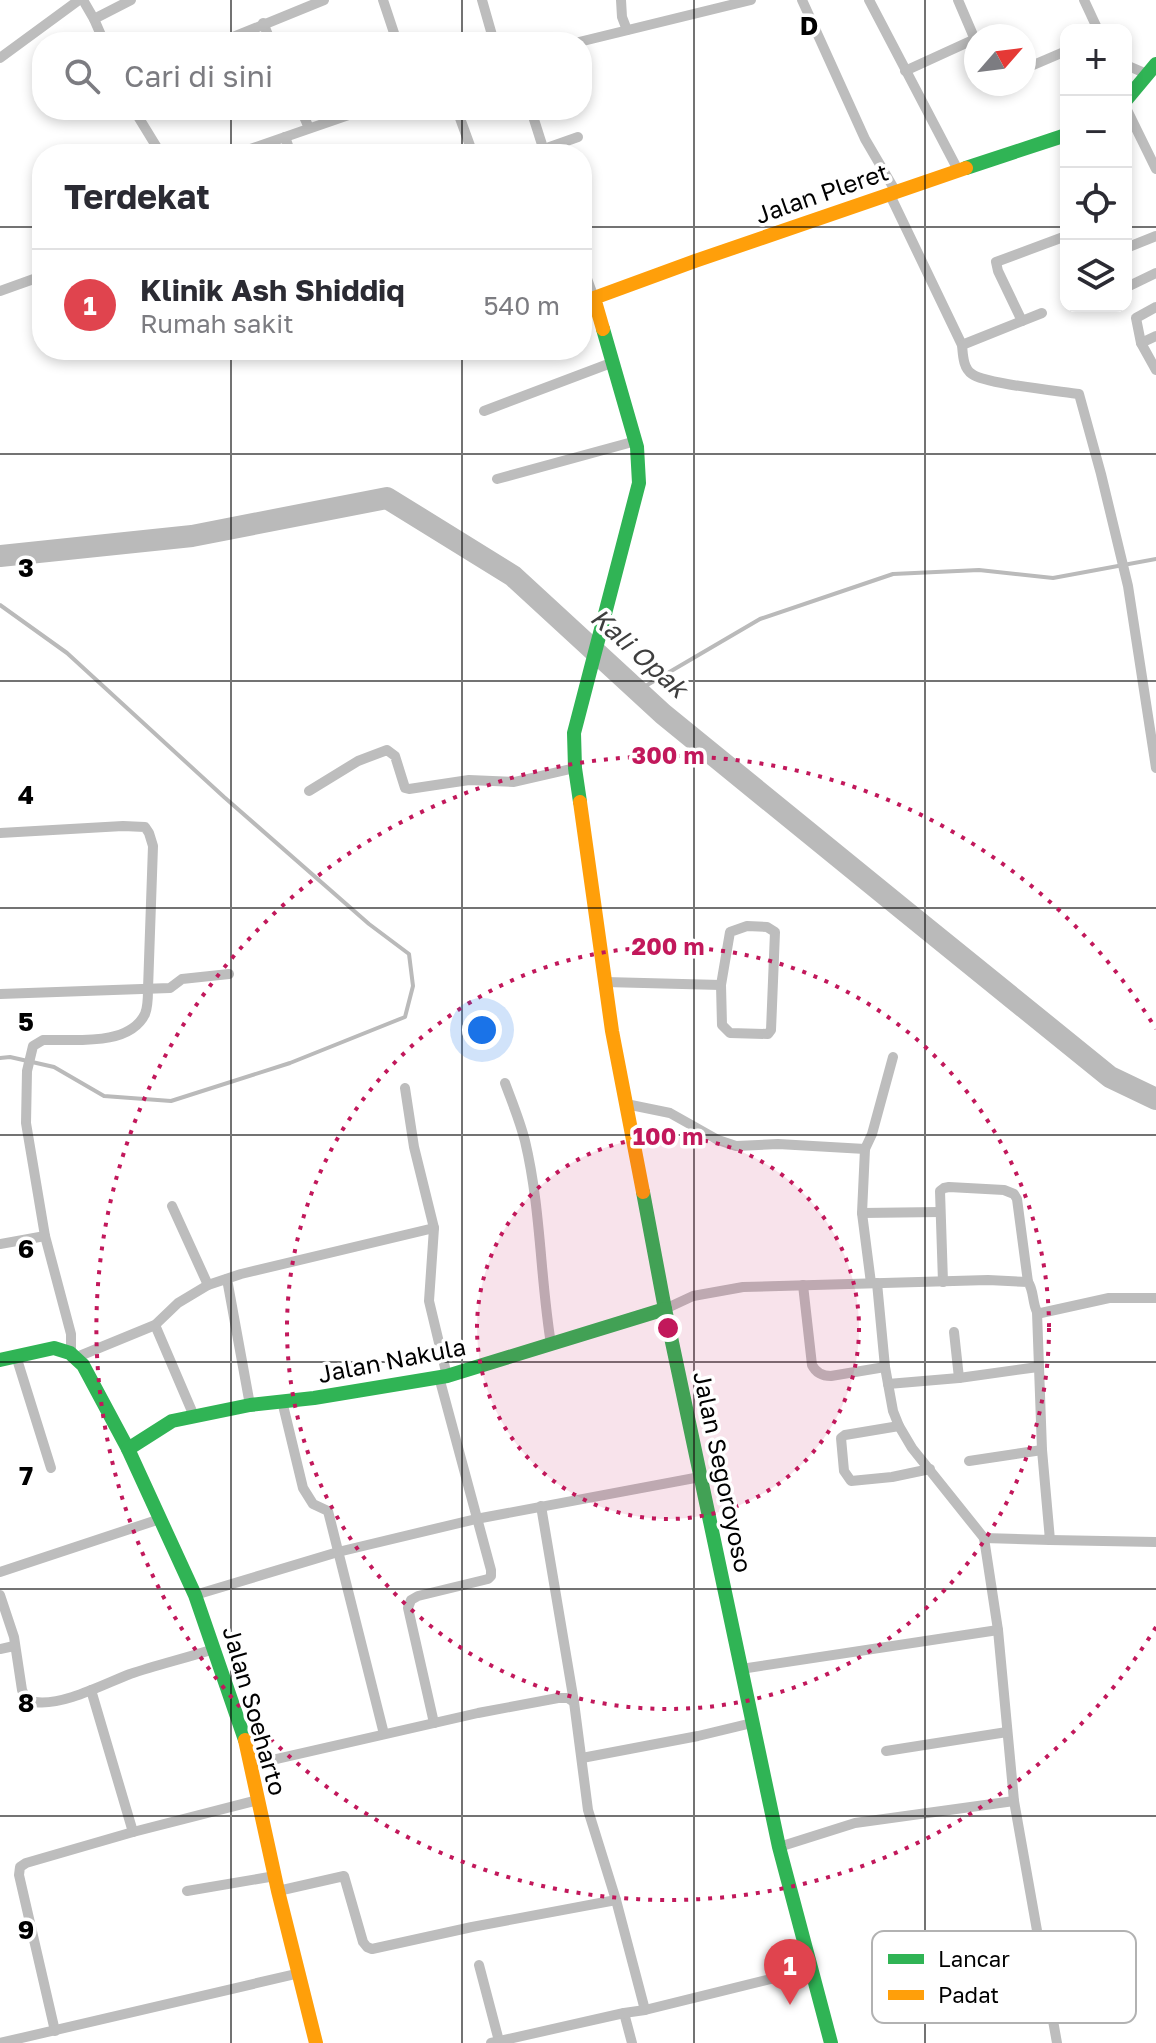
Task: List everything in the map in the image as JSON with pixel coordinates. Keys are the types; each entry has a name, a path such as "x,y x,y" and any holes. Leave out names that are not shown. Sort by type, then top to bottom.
{"main road":[{"path":"1128,96 1151,69"},
{"name":"Jalan Pleret","path":"594,298 653,274 1060,137"},
{"name":"Jalan Segoroyoso","path":"594,298 636,441 639,483 574,733 575,768 605,982 665,1309 779,1847 831,2043"},
{"name":"Jalan Nakula","path":"128,1449 172,1421 250,1405 443,1376 665,1309"},
{"path":"5,1356 54,1348 63,1348 74,1355"},
{"name":"Jalan Soeharto","path":"74,1355 83,1365 128,1449 195,1595 214,1649 246,1743 276,1883 316,2043"}],"street":[{"path":"36,32 81,0 100,32"},
{"path":"94,19 131,0"},
{"path":"243,32 324,0"},
{"path":"383,0 394,32"},
{"path":"482,0 491,32"},
{"path":"621,0 627,30"},
{"path":"592,39 751,0"},
{"path":"802,0 962,345 965,366 972,374 988,380 1079,394 1120,546 1156,768"},
{"path":"869,0 958,170"},
{"path":"958,0 968,24"},
{"path":"1084,0 1095,24"},
{"path":"263,23 267,32"},
{"path":"0,58 32,35"},
{"path":"905,71 964,45"},
{"path":"1036,64 1060,54"},
{"path":"1132,109 1156,169"},
{"path":"140,120 155,144"},
{"path":"305,120 309,128"},
{"path":"265,144 333,120"},
{"path":"461,120 469,144"},
{"path":"534,120 543,144"},
{"path":"285,137 287,144"},
{"path":"562,144 578,137"},
{"path":"1132,246 1156,236"},
{"path":"1022,321 996,262 1060,238"},
{"path":"1132,285 1156,273"},
{"path":"0,291 32,280"},
{"path":"592,292 594,298"},
{"path":"1156,307 1136,318 1141,343 1156,370"},
{"path":"962,345 1042,313"},
{"path":"1141,343 1156,336"},
{"path":"484,411 611,363"},
{"path":"497,479 636,441"},
{"path":"309,791 358,761 387,750 395,756 405,788 409,789 469,780 514,782 575,768"},
{"path":"0,833 145,827 153,846 148,989 144,1016 123,1034 89,1040 43,1040 33,1046 27,1071 26,1123 45,1236 74,1355 155,1325 178,1303 208,1285 241,1274 434,1228"},
{"path":"747,926 767,927 775,932 774,992 771,1030 768,1034 730,1033 722,1025 721,985 730,932 747,926"},
{"path":"0,994 170,988 185,978 229,974"},
{"path":"605,982 721,985"},
{"path":"893,1057 865,1149 862,1213 885,1367 899,1426 912,1448 984,1538 998,1630 1014,1801 1037,1931"},
{"path":"505,1083 528,1154 551,1344"},
{"path":"405,1088 414,1147 434,1228 429,1301 443,1376 491,1570 488,1579 418,1596 411,1600 408,1608 434,1723"},
{"path":"626,1104 670,1113 718,1140 736,1146 778,1144 865,1149"},
{"path":"943,1282 940,1191 944,1188 1004,1190 1014,1194 1028,1282 1037,1312 1042,1450 1050,1540"},
{"path":"172,1206 208,1285"},
{"path":"862,1213 940,1212"},
{"path":"0,1244 45,1236"},
{"path":"227,1279 250,1405"},
{"path":"665,1309 710,1291 743,1287 988,1280 1028,1282"},
{"path":"803,1285 815,1371 831,1376 885,1367"},
{"path":"1037,1312 1109,1298 1156,1298"},
{"path":"155,1325 194,1416"},
{"path":"954,1332 959,1378"},
{"path":"5,1356 51,1468"},
{"path":"888,1384 1038,1367"},
{"path":"282,1401 303,1488 313,1504 328,1511 384,1734"},
{"path":"899,1426 841,1438 844,1471 851,1481 930,1469"},
{"path":"969,1461 1042,1450"},
{"path":"195,1595 338,1552 476,1519 700,1477"},
{"path":"541,1506 574,1702 588,1810 645,2010"},
{"path":"0,1572 160,1519"},
{"path":"984,1538 1156,1542"},
{"path":"0,1595 14,1637 22,1690 30,1701 65,1699 214,1649"},
{"path":"741,1669 998,1630"},
{"path":"0,1649 14,1646"},
{"path":"91,1690 133,1832"},
{"path":"250,1765 558,1698 568,1698 574,1702"},
{"path":"582,1758 752,1723"},
{"path":"886,1751 1007,1732"},
{"path":"55,2031 19,1875 20,1867 133,1832 258,1800"},
{"path":"779,1847 855,1823 1014,1801"},
{"path":"187,1891 344,1876 363,1942 372,1949 616,1900"},
{"path":"479,1965 495,2042 645,2010 811,1969"},
{"path":"0,2043 300,1973"},
{"path":"624,2013 632,2043"},
{"path":"1053,2023 1057,2043"}],"waterway":[{"name":"Kali Opak","path":"0,556 192,536 387,498 513,576 663,714 905,911 1110,1077 1156,1099"},
{"path":"637,691 760,619 893,574 979,570 1053,578 1156,559"},
{"path":"0,605 67,653 224,797 369,924 409,954 413,986 405,1017 290,1063 171,1101 104,1096 54,1067 10,1057 0,1058"}],"traffic: fast":[{"path":"1129,96 1156,64"},
{"path":"966,168 1060,137"},
{"path":"580,802 574,733 639,483 637,447 603,329"},
{"path":"643,1192 779,1847 831,2043"},
{"path":"128,1449 172,1421 250,1405 447,1376 665,1309"},
{"path":"0,1360 54,1348 70,1353 83,1365 128,1449 195,1595 245,1740"}],"traffic: slow":[{"path":"603,329 594,298 966,168"},
{"path":"580,802 612,1031 643,1192"},
{"path":"245,1740 316,2043"}],"place":[{"name":"Klinik Ash Shiddiq","path":"790,2005"}]}
